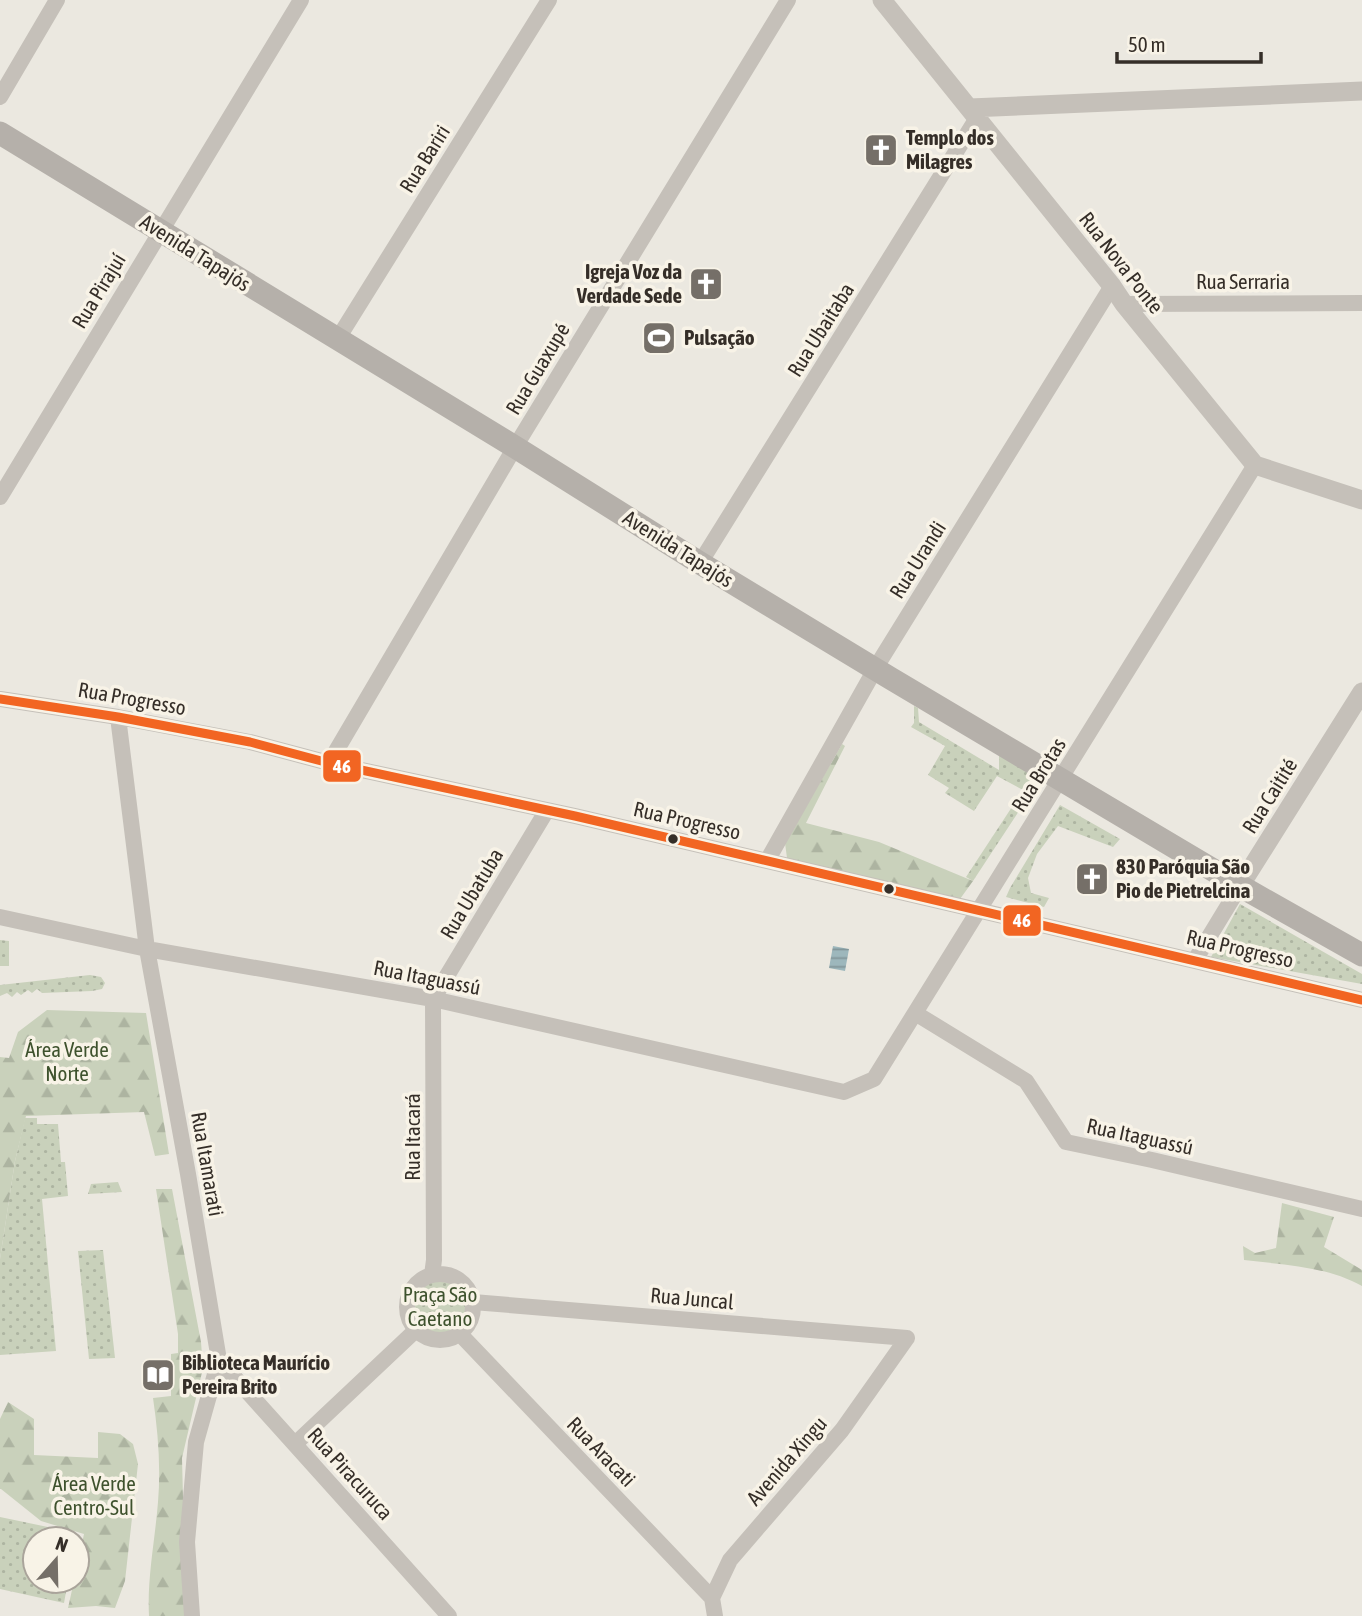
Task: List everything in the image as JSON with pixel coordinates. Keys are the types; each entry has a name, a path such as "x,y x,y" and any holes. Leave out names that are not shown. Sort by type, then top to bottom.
{"main road":[{"name":"Avenida Tapajós","path":"0,133 875,669 1240,886 1362,955"}],"street":[{"path":"0,97 57,0"},
{"name":"Rua Pirajuí","path":"0,497 301,0"},
{"name":"Rua Bariri","path":"337,340 549,0"},
{"name":"Rua Guaxupé","path":"329,763 515,447 788,0"},
{"name":"Rua Nova Ponte","path":"883,0 1255,465"},
{"path":"974,113 1362,91"},
{"name":"Rua Ubaitaba","path":"700,563 974,113"},
{"name":"Rua Urandi","path":"767,861 875,669 1112,286"},
{"name":"Rua Serraria","path":"1124,304 1362,303"},
{"path":"1255,465 1362,500"},
{"name":"Rua Brotas","path":"844,1092 874,1079 1255,465"},
{"name":"Rua Caitité","path":"1195,960 1362,692"},
{"name":"Rua Progresso","path":"0,699 118,717 250,742 329,763 547,810 1362,1000"},
{"name":"Rua Itamarati","path":"118,717 147,949 219,1360 196,1443 187,1542 192,1616"},
{"name":"Rua Ubatuba","path":"433,999 547,810"},
{"name":"Rua Itaguassú","path":"0,917 147,949 433,999 844,1092"},
{"name":"Rua Itacará","path":"432,1275 433,999"},
{"name":"Rua Itaguassú","path":"915,1013 1026,1081 1066,1142 1362,1209"},
{"path":"443,1274 463,1283 473,1302 467,1328 451,1339 424,1336 416,1330 407,1310 408,1298 416,1284 432,1275 443,1274"},
{"name":"Rua Juncal","path":"473,1302 907,1338"},
{"path":"295,1444 416,1330"},
{"name":"Rua Aracati","path":"460,1334 712,1598"},
{"name":"Avenida Xingu","path":"712,1598 730,1560 842,1430 907,1338"},
{"name":"Rua Piracuruca","path":"219,1360 449,1616"},
{"path":"712,1598 715,1616"}],"green space":[{"path":"914,706 918,708 919,722 999,770 999,755 1040,779 973,881 966,877 1023,790 997,776 974,811 945,793 949,788 928,775 945,746 911,727 914,723"},
{"path":"842,744 845,746 806,823 879,842 973,881 960,899 787,858 785,843"},
{"path":"1060,805 1120,839 1113,847 1058,826 1037,854 1028,878 1031,893 1049,898 1044,907 1006,897 1010,888"},
{"path":"1240,904 1362,974 1362,984 1211,957"},
{"path":"0,940 9,941 9,966 0,966"},
{"path":"90,975 101,977 105,983 102,989 42,993 37,989 32,993 28,990 21,995 17,992 12,997 7,993 0,996 0,985"},
{"name":"Área Verde Norte","path":"47,1010 146,1013 169,1154 155,1156 144,1112 26,1116 15,1161 0,1259 0,1057 9,1058 18,1032"},
{"path":"25,1118 37,1118 37,1124 58,1124 61,1162 65,1162 68,1196 42,1199 56,1351 0,1355 0,1259 15,1161"},
{"path":"118,1182 122,1192 88,1194 91,1184"},
{"path":"156,1189 172,1189 201,1342 203,1368 182,1458 186,1616 149,1616 159,1476 153,1398 171,1396 171,1354 178,1353 178,1334"},
{"path":"1282,1203 1334,1217 1324,1247 1362,1270 1362,1286 1319,1270 1244,1260 1243,1246 1255,1253 1276,1248"},
{"path":"103,1250 115,1358 89,1359 78,1251"},
{"name":"Praça São Caetano","path":"440,1278 451,1280 464,1291 469,1307 467,1318 456,1331 440,1336 429,1334 416,1323 411,1307 413,1296 424,1283"},
{"name":"Área Verde Centro-Sul","path":"8,1402 34,1419 34,1455 98,1458 98,1432 120,1434 133,1444 138,1464 125,1581 115,1608 68,1608 71,1595 91,1595 91,1525 54,1525 41,1521 0,1489 0,1419"},
{"path":"0,1517 38,1525 21,1525 21,1594 0,1589"},
{"path":"27,1595 65,1595 64,1603"}],"water":[{"path":"833,946 849,949 845,971 829,968"}],"transit line":[{"name":"46","path":"0,699 118,717 250,742 329,763 575,816 1362,1000"}],"place":[{"name":"Templo dos Milagres","path":"881,150"},
{"name":"Igreja Voz da Verdade Sede","path":"706,284"},
{"name":"Pulsação","path":"659,338"},
{"name":"830 Paróquia São Pio de Pietrelcina","path":"1092,879"},
{"name":"Biblioteca Maurício Pereira Brito","path":"158,1375"}]}
